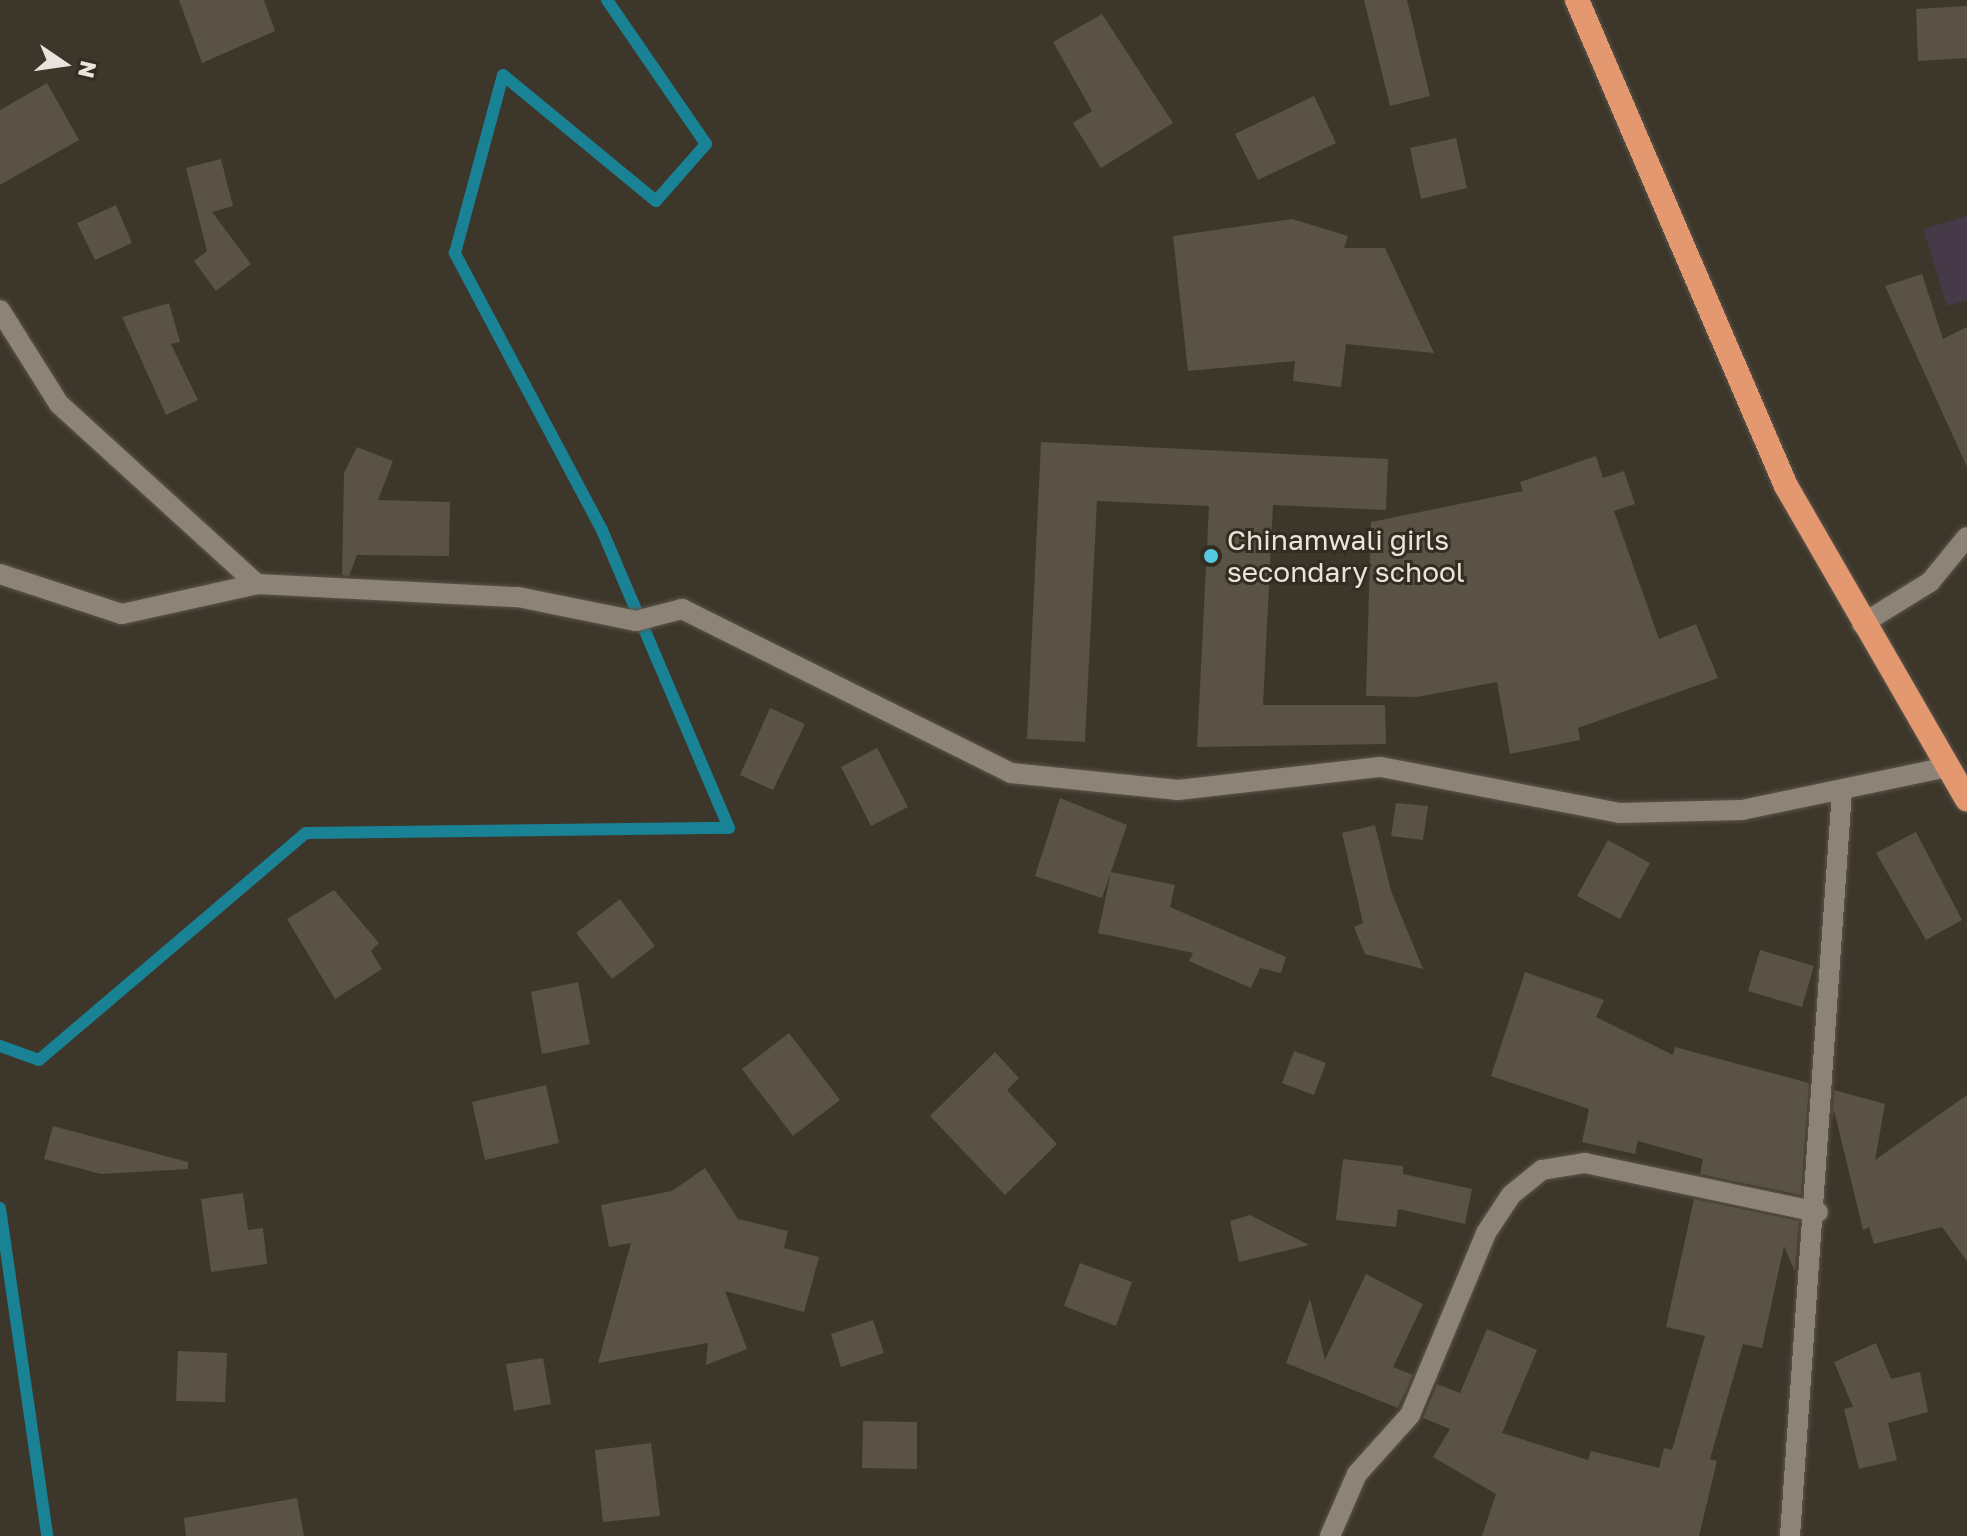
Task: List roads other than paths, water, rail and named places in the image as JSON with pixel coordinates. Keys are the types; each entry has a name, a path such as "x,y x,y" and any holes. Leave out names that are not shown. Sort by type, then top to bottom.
{"highway":[{"path":"1577,0 1786,486 1862,624 1967,799"}],"street":[{"path":"0,310 59,404 257,584"},
{"path":"1862,624 1930,582 1967,537"},
{"path":"0,574 122,614 257,584 518,597 636,621 682,609 976,759 1033,778 1231,789 1381,767 1619,813 1742,810 1947,767"},
{"path":"1790,1536 1818,1212 1842,790"},
{"path":"1330,1536 1357,1474 1410,1415 1486,1233 1511,1195 1542,1170 1585,1163 1818,1212"}],"waterway":[{"path":"0,1046 39,1060 306,833 729,828 602,530 455,253 503,75 656,201 706,144 607,0"},
{"path":"0,1208 47,1536"}],"place":[{"name":"Chinamwali girls secondary school","path":"1211,556"}]}
